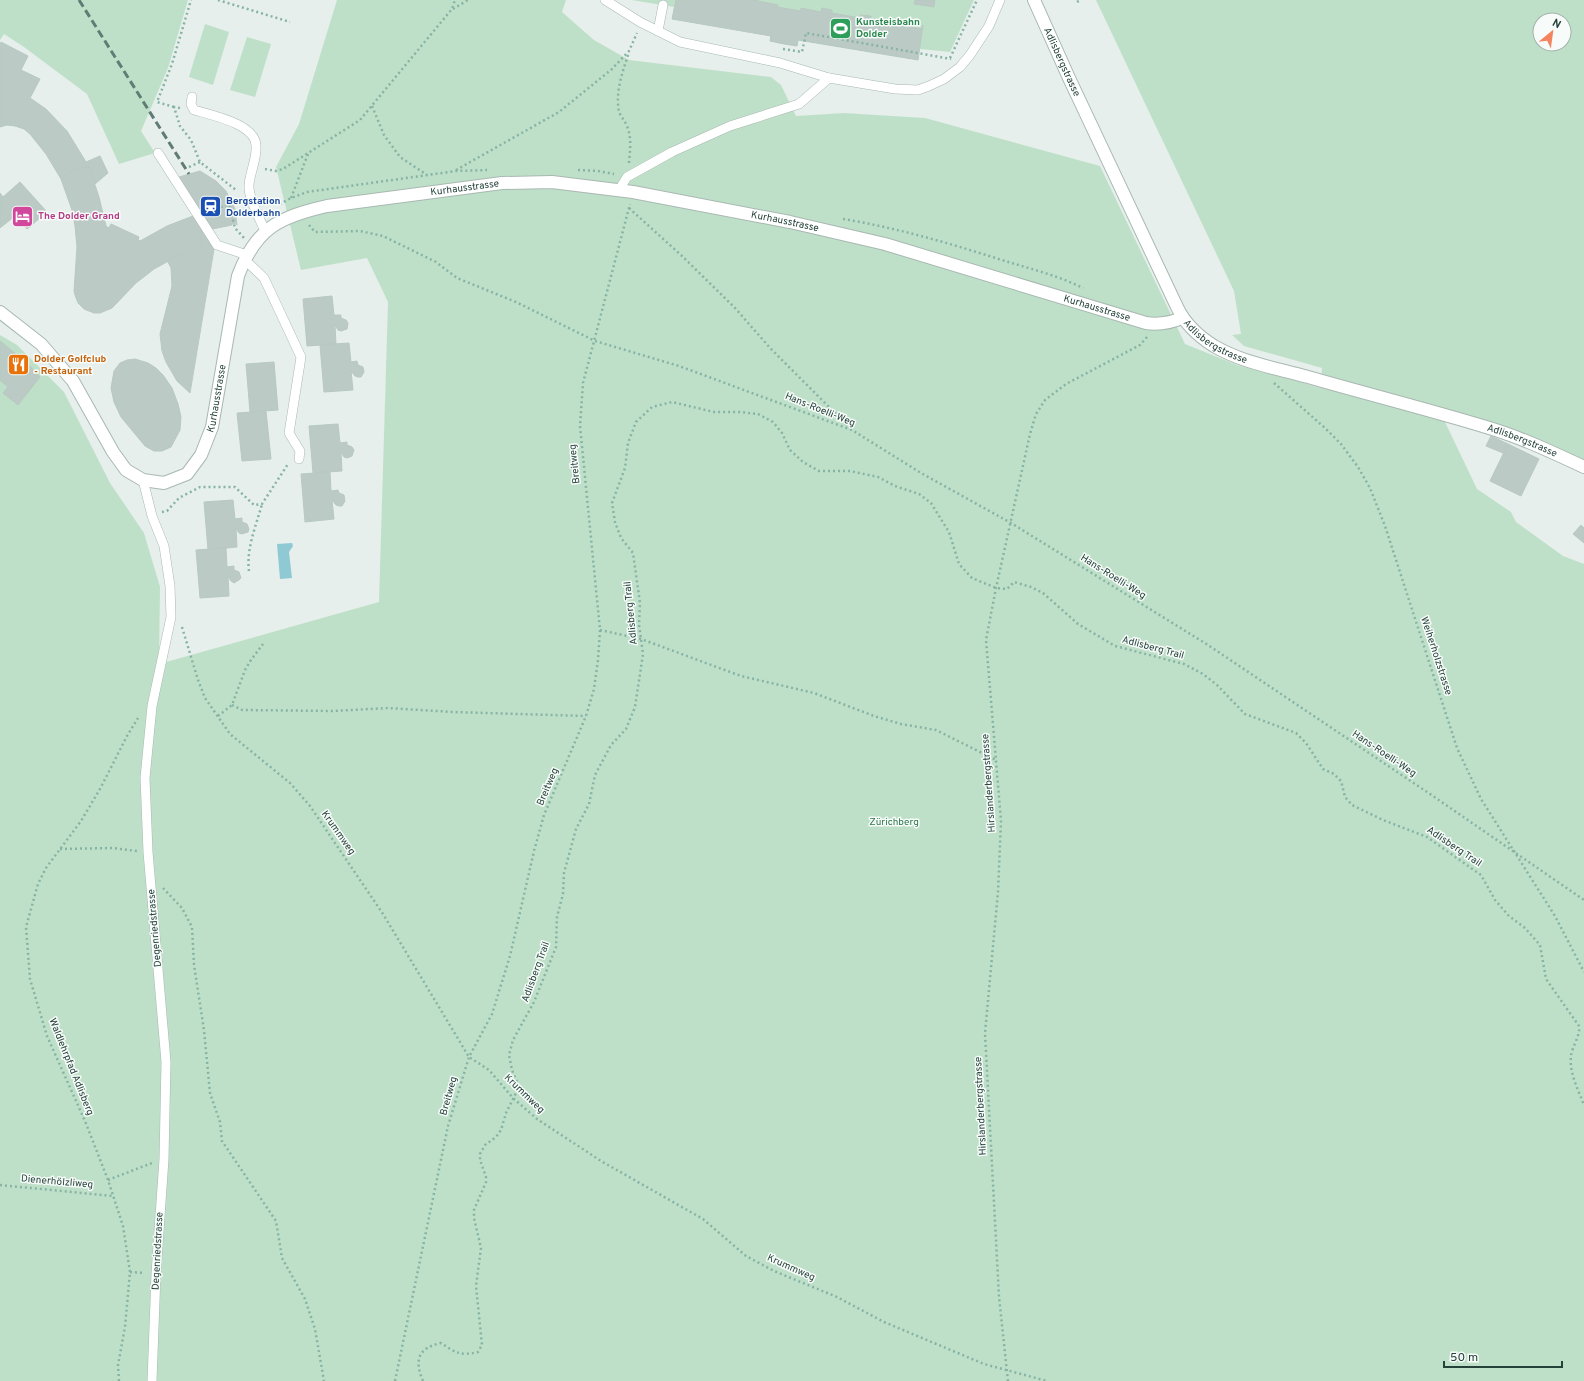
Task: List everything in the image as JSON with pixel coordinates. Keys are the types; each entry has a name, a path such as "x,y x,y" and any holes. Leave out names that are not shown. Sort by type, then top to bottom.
{"street":[{"name":"Adlisbergstrasse","path":"1034,0 1072,85 1182,318 1197,334 1214,346 1254,364 1305,376 1487,427 1543,448 1584,467"},
{"name":"Kurhausstrasse","path":"0,312 41,344 73,381 117,458 126,470 143,480 164,482 187,474 201,455 212,427 238,276 246,257 265,231 283,219 300,212 327,206 502,183 552,182 619,190 790,222 886,244 1146,323 1159,324 1173,322 1182,318"}],"lane":[{"path":"606,0 640,22 680,42 780,63 829,78 895,89 918,90 944,79 960,67 970,55 989,26 1000,0"},
{"path":"658,31 663,5"},
{"path":"619,190 627,177 672,152 730,126 799,104 829,78"},
{"path":"192,97 191,104 194,110 240,125 251,132 257,145 249,186 253,203 265,231"},
{"path":"158,153 217,245 246,257 264,278 301,357 289,434 300,451 299,459"},
{"name":"Degenriedstrasse","path":"143,480 152,516 164,546 170,586 171,616 152,706 145,778 148,852 166,1062 164,1158 156,1274 152,1381"}],"path":[{"path":"191,0 172,64 157,102 174,107 194,110"},
{"path":"218,0 290,22"},
{"path":"253,167 276,171 283,169 360,120 452,9 455,0"},
{"path":"452,9 468,0"},
{"path":"784,44 783,49 802,52 806,33 950,58 977,0"},
{"path":"627,177 631,146 627,125 620,112 618,101 619,83 640,22"},
{"path":"456,171 559,112 612,69 629,51"},
{"path":"372,106 384,135 400,157 427,175"},
{"path":"174,107 180,126 191,140 200,162 253,203"},
{"path":"291,198 308,154"},
{"path":"189,167 200,162"},
{"name":"Breitweg","path":"395,1381 448,1126 469,1056 492,1014 510,956 534,851 544,815 586,716 595,682 600,630 580,426 583,383 633,192"},
{"path":"216,209 229,204 233,214 234,223"},
{"path":"629,208 682,256 735,308 771,349 852,430"},
{"name":"Hans-Roelli-Weg","path":"300,212 315,232 360,232 383,236 436,262 456,278 516,302 595,341 680,366 852,430 922,473 1011,523 1208,645 1430,794 1584,900"},
{"name":"Hirslanderbergstrasse","path":"1008,1381 999,1297 985,1033 998,892 1001,821 986,640 1030,434 1036,414 1046,400 1066,384 1140,345 1159,324"},
{"name":"Weiherholzstrasse","path":"1254,364 1341,444 1358,467 1370,488 1388,533 1457,748 1481,799 1555,916 1584,972"},
{"name":"Adlisberg Trail","path":"423,1381 417,1363 422,1352 431,1345 441,1344 456,1353 466,1354 478,1352 482,1345 476,1286 481,1248 474,1218 474,1210 486,1182 480,1160 480,1154 485,1145 496,1137 501,1130 506,1113 519,1087 508,1056 513,1040 534,1002 556,947 557,917 563,894 564,873 576,828 589,804 595,775 611,745 626,730 635,707 643,654 639,625 640,602 633,552 621,538 615,522 612,503 625,468 628,443 636,422 652,407 672,402 714,412 758,414 773,422 782,433 790,450 802,462 819,471 850,471 878,477 895,486 919,494 931,503 949,532 959,564 972,578 996,588 1007,589 1014,582 1031,587 1043,593 1078,624 1115,646 1184,664 1203,674 1217,685 1245,714 1296,733 1306,743 1323,769 1334,774 1341,781 1345,797 1352,805 1382,820 1427,836 1481,875 1495,900 1509,916 1525,928 1540,945 1546,979 1579,1026 1580,1029 1574,1043 1570,1068 1584,1105"},
{"path":"249,571 249,550 262,504 290,462 299,459"},
{"path":"152,516 167,511 179,498 200,487 235,487 254,504 262,504"},
{"name":"Krummweg","path":"171,616 180,623 205,698 230,734 290,783 310,806 383,914 469,1056 489,1070 513,1098 537,1119 601,1161 703,1219 746,1256 774,1271 837,1297 884,1322 984,1364 1047,1381"},
{"path":"600,630 641,639 741,676 814,693 874,716 901,724 936,730 996,760"},
{"path":"218,716 232,705 245,670 263,644"},
{"path":"232,705 242,710 333,711 388,708 453,712 586,716"},
{"name":"Waldlehrpfad Adlisberg","path":"119,1381 118,1365 125,1327 130,1272 123,1226 108,1180 85,1121 47,1036 30,979 26,927 38,884 46,868 80,822 100,789 140,714 152,706"},
{"path":"60,849 112,848 148,852"},
{"path":"151,875 182,908 192,927 194,965 204,1030 210,1093 220,1122 222,1141 276,1220 282,1258 305,1299 315,1329 324,1381"},
{"path":"108,1180 164,1158"},
{"name":"Dienerhölzliweg","path":"0,1185 113,1196"}],"green space":[{"path":"0,0 188,0 168,68 141,131 155,153 119,164 87,94 4,34 0,40"},
{"name":"Zürichberg","path":"337,0 566,0 562,12 594,40 629,60 771,77 781,85 796,116 844,113 925,118 1100,166 1185,344 1237,365 1321,388 1322,368 1244,346 1232,335 1241,334 1234,291 1096,0 1584,0 1584,461 1446,410 1445,422 1477,489 1511,512 1516,522 1563,556 1584,564 1584,1381 0,1381 0,335 17,345 64,392 110,483 144,533 160,587 159,664 379,602 388,302 367,258 301,270 276,167 299,124"},
{"name":"Kunsteisbahn Dolder","path":"632,0 974,0 950,52 920,49 918,60 798,40 797,46 770,41 770,36 672,19 674,7"},
{"path":"205,24 229,32 213,85 189,77"},
{"path":"247,37 271,44 255,97 230,90"}],"water":[{"path":"292,543 293,546 289,552 292,578 280,579 277,544"}],"building":[{"name":"Kunsteisbahn Dolder","path":"676,0 758,0 778,5 777,7 801,11 801,8 821,12 822,8 832,10 832,13 860,18 860,15 871,16 870,20 898,25 898,21 909,23 908,26 922,29 923,25 918,60 798,40 797,46 784,44 770,41 771,36 672,19"},
{"path":"915,0 935,0 934,7 914,4"},
{"path":"1,42 28,56 21,70 40,79 30,98 46,109 67,131 86,162 100,156 108,173 95,184 89,167 73,170 61,179 46,154 30,134 24,129 15,126 7,125 0,127"},
{"path":"89,167 99,197 106,226 109,228 111,224 139,237 138,240 140,241 167,226 193,216 201,228 203,239 202,245 185,252 154,269 136,283 112,308 100,313 94,313 84,309 78,303 75,295 77,247 75,226 72,210 61,179 73,170"},
{"name":"Bergstation Dolderbahn","path":"200,171 216,181 226,191 235,209 237,225 236,223 212,229 179,177"},
{"path":"20,182 47,212 27,229 15,216 0,228 0,193 3,197"},
{"path":"201,228 214,249 190,393 177,381 166,362 162,351 160,334 172,286 171,268 167,260 202,245"},
{"path":"332,296 334,315 341,315 341,318 346,320 348,323 347,329 341,331 338,330 335,325 336,344 307,346 303,299"},
{"path":"0,341 27,363 40,377 18,405 3,393 8,387 0,380"},
{"path":"349,343 351,362 357,361 358,365 363,367 364,372 361,377 358,377 351,371 353,390 324,392 320,345"},
{"path":"135,359 148,363 163,375 172,388 178,404 181,417 180,430 171,447 162,451 154,451 145,446 121,417 114,402 111,388 114,371 120,363"},
{"path":"274,362 278,410 250,412 246,364"},
{"path":"266,411 271,459 242,461 237,413"},
{"path":"338,424 340,443 347,442 347,445 352,447 354,450 352,456 347,458 344,457 341,452 342,471 313,473 309,426"},
{"path":"1491,436 1508,444 1503,453 1486,446"},
{"path":"1508,444 1539,459 1521,496 1490,481"},
{"path":"330,472 331,491 338,490 339,493 344,495 345,501 342,506 339,506 332,500 334,519 305,522 301,474"},
{"path":"233,500 235,519 242,518 242,522 247,524 249,529 248,532 242,534 239,533 236,528 237,547 208,550 204,502"},
{"path":"1581,525 1584,528 1584,543 1573,534"},
{"path":"226,548 227,567 234,566 234,570 239,572 241,578 234,583 228,576 229,596 200,598 196,550"}],"railway":[{"path":"79,0 189,174"}],"place":[{"name":"Kunsteisbahn Dolder","path":"841,28"},
{"name":"Bergstation Dolderbahn","path":"211,207"},
{"name":"The Dolder Grand","path":"23,216"},
{"name":"Dolder Golfclub - Restaurant","path":"19,365"}]}
